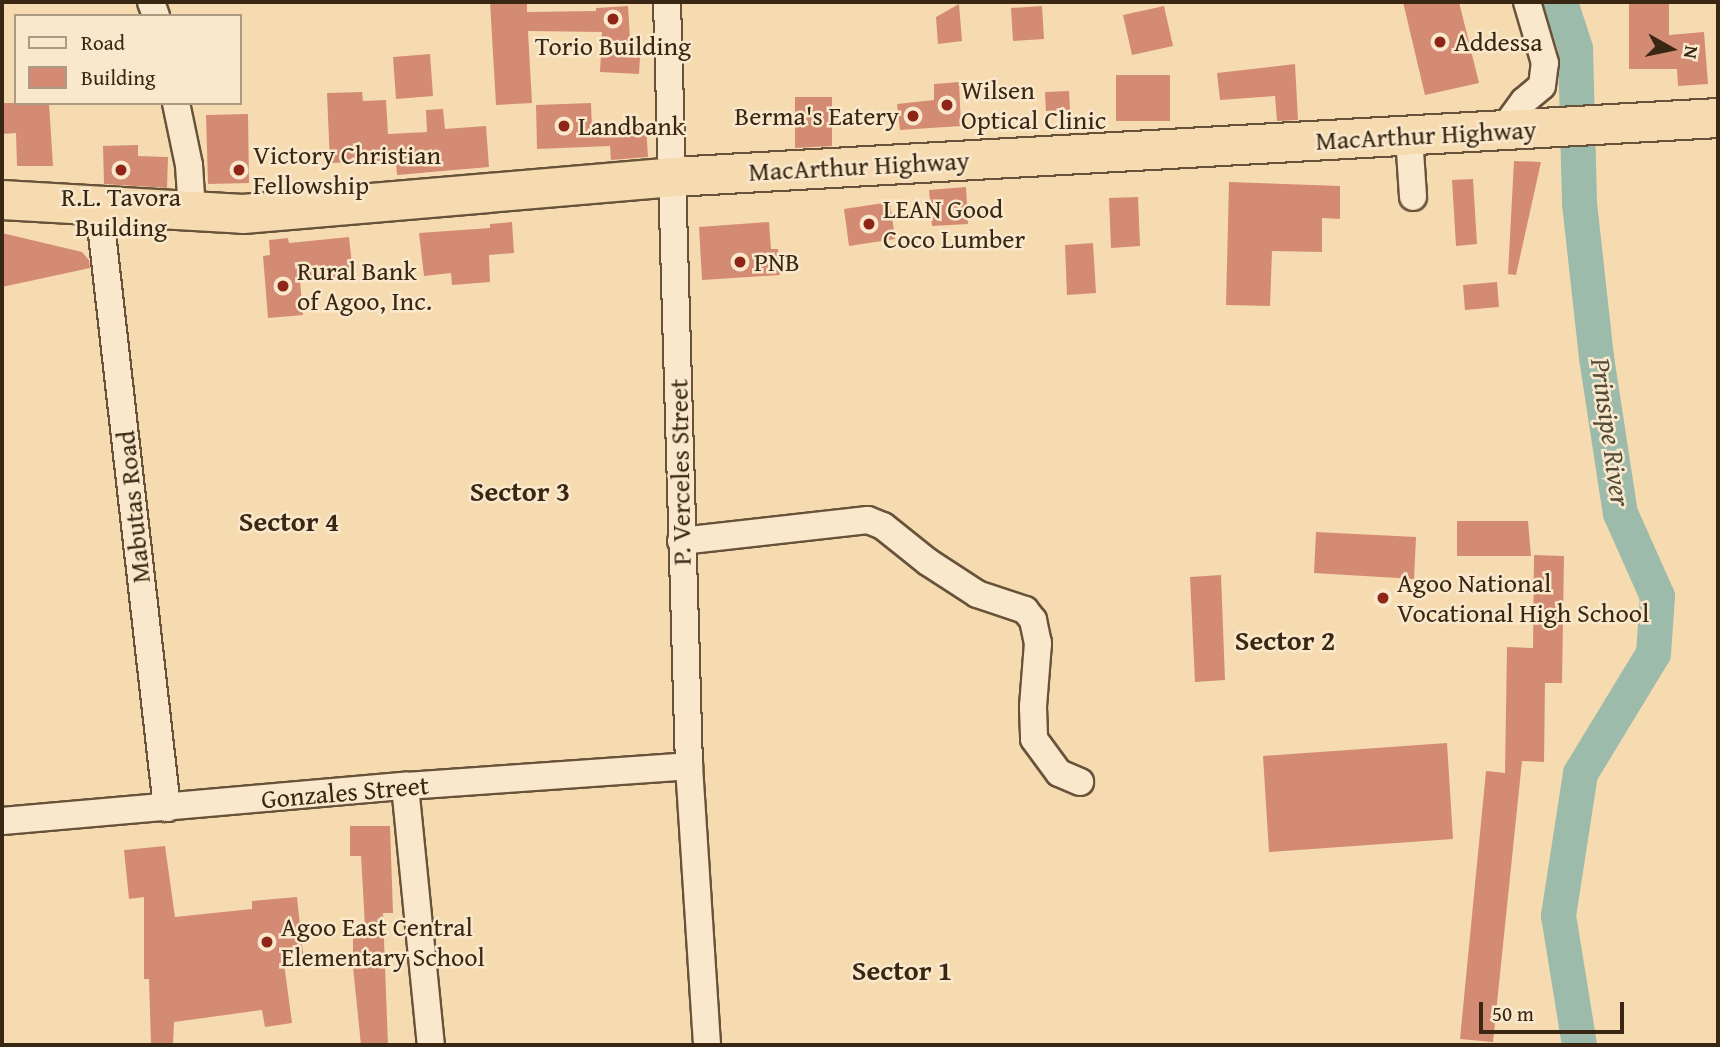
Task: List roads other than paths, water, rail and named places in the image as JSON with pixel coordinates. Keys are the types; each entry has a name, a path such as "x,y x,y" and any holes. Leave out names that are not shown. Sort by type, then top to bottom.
{"highway":[{"name":"MacArthur Highway","path":"2,200 243,214 673,177 1100,150 1715,119"}],"street":[{"name":"P. Verceles Street","path":"667,2 689,766 707,1045"},
{"path":"1516,130 1524,101 1542,86 1545,63 1527,2"},
{"path":"176,105 189,165 192,212"},
{"path":"1409,136 1413,197"},
{"name":"Mabutas Road","path":"99,207 167,807"},
{"path":"681,541 868,520 883,526 928,562 977,594 1025,610 1033,620 1038,643 1033,707 1034,739 1059,773 1080,782"},
{"name":"Gonzales Street","path":"2,821 405,786 689,766"},
{"path":"405,786 431,1045"}],"waterway":[{"name":"Prinsipe River","path":"1560,2 1575,48 1579,203 1596,357 1620,513 1657,596 1653,653 1580,773 1558,915 1579,1045"}],"place":[{"name":"Torio Building","path":"613,19"},
{"name":"Addessa","path":"1440,42"},
{"name":"Wilsen Optical Clinic","path":"947,105"},
{"name":"Berma's Eatery","path":"913,116"},
{"name":"Landbank","path":"564,126"},
{"name":"R.L. Tavora Building","path":"121,170"},
{"name":"Victory Christian Fellowship","path":"239,170"},
{"name":"LEAN Good Coco Lumber","path":"869,224"},
{"name":"PNB","path":"740,262"},
{"name":"Rural Bank of Agoo, Inc.","path":"283,286"},
{"name":"Agoo National Vocational High School","path":"1383,598"},
{"name":"Agoo East Central Elementary School","path":"267,942"}],"district":[{"name":"Sector 3","path":"520,491"},
{"name":"Sector 4","path":"289,521"},
{"name":"Sector 2","path":"1285,640"},
{"name":"Sector 1","path":"902,970"}]}
